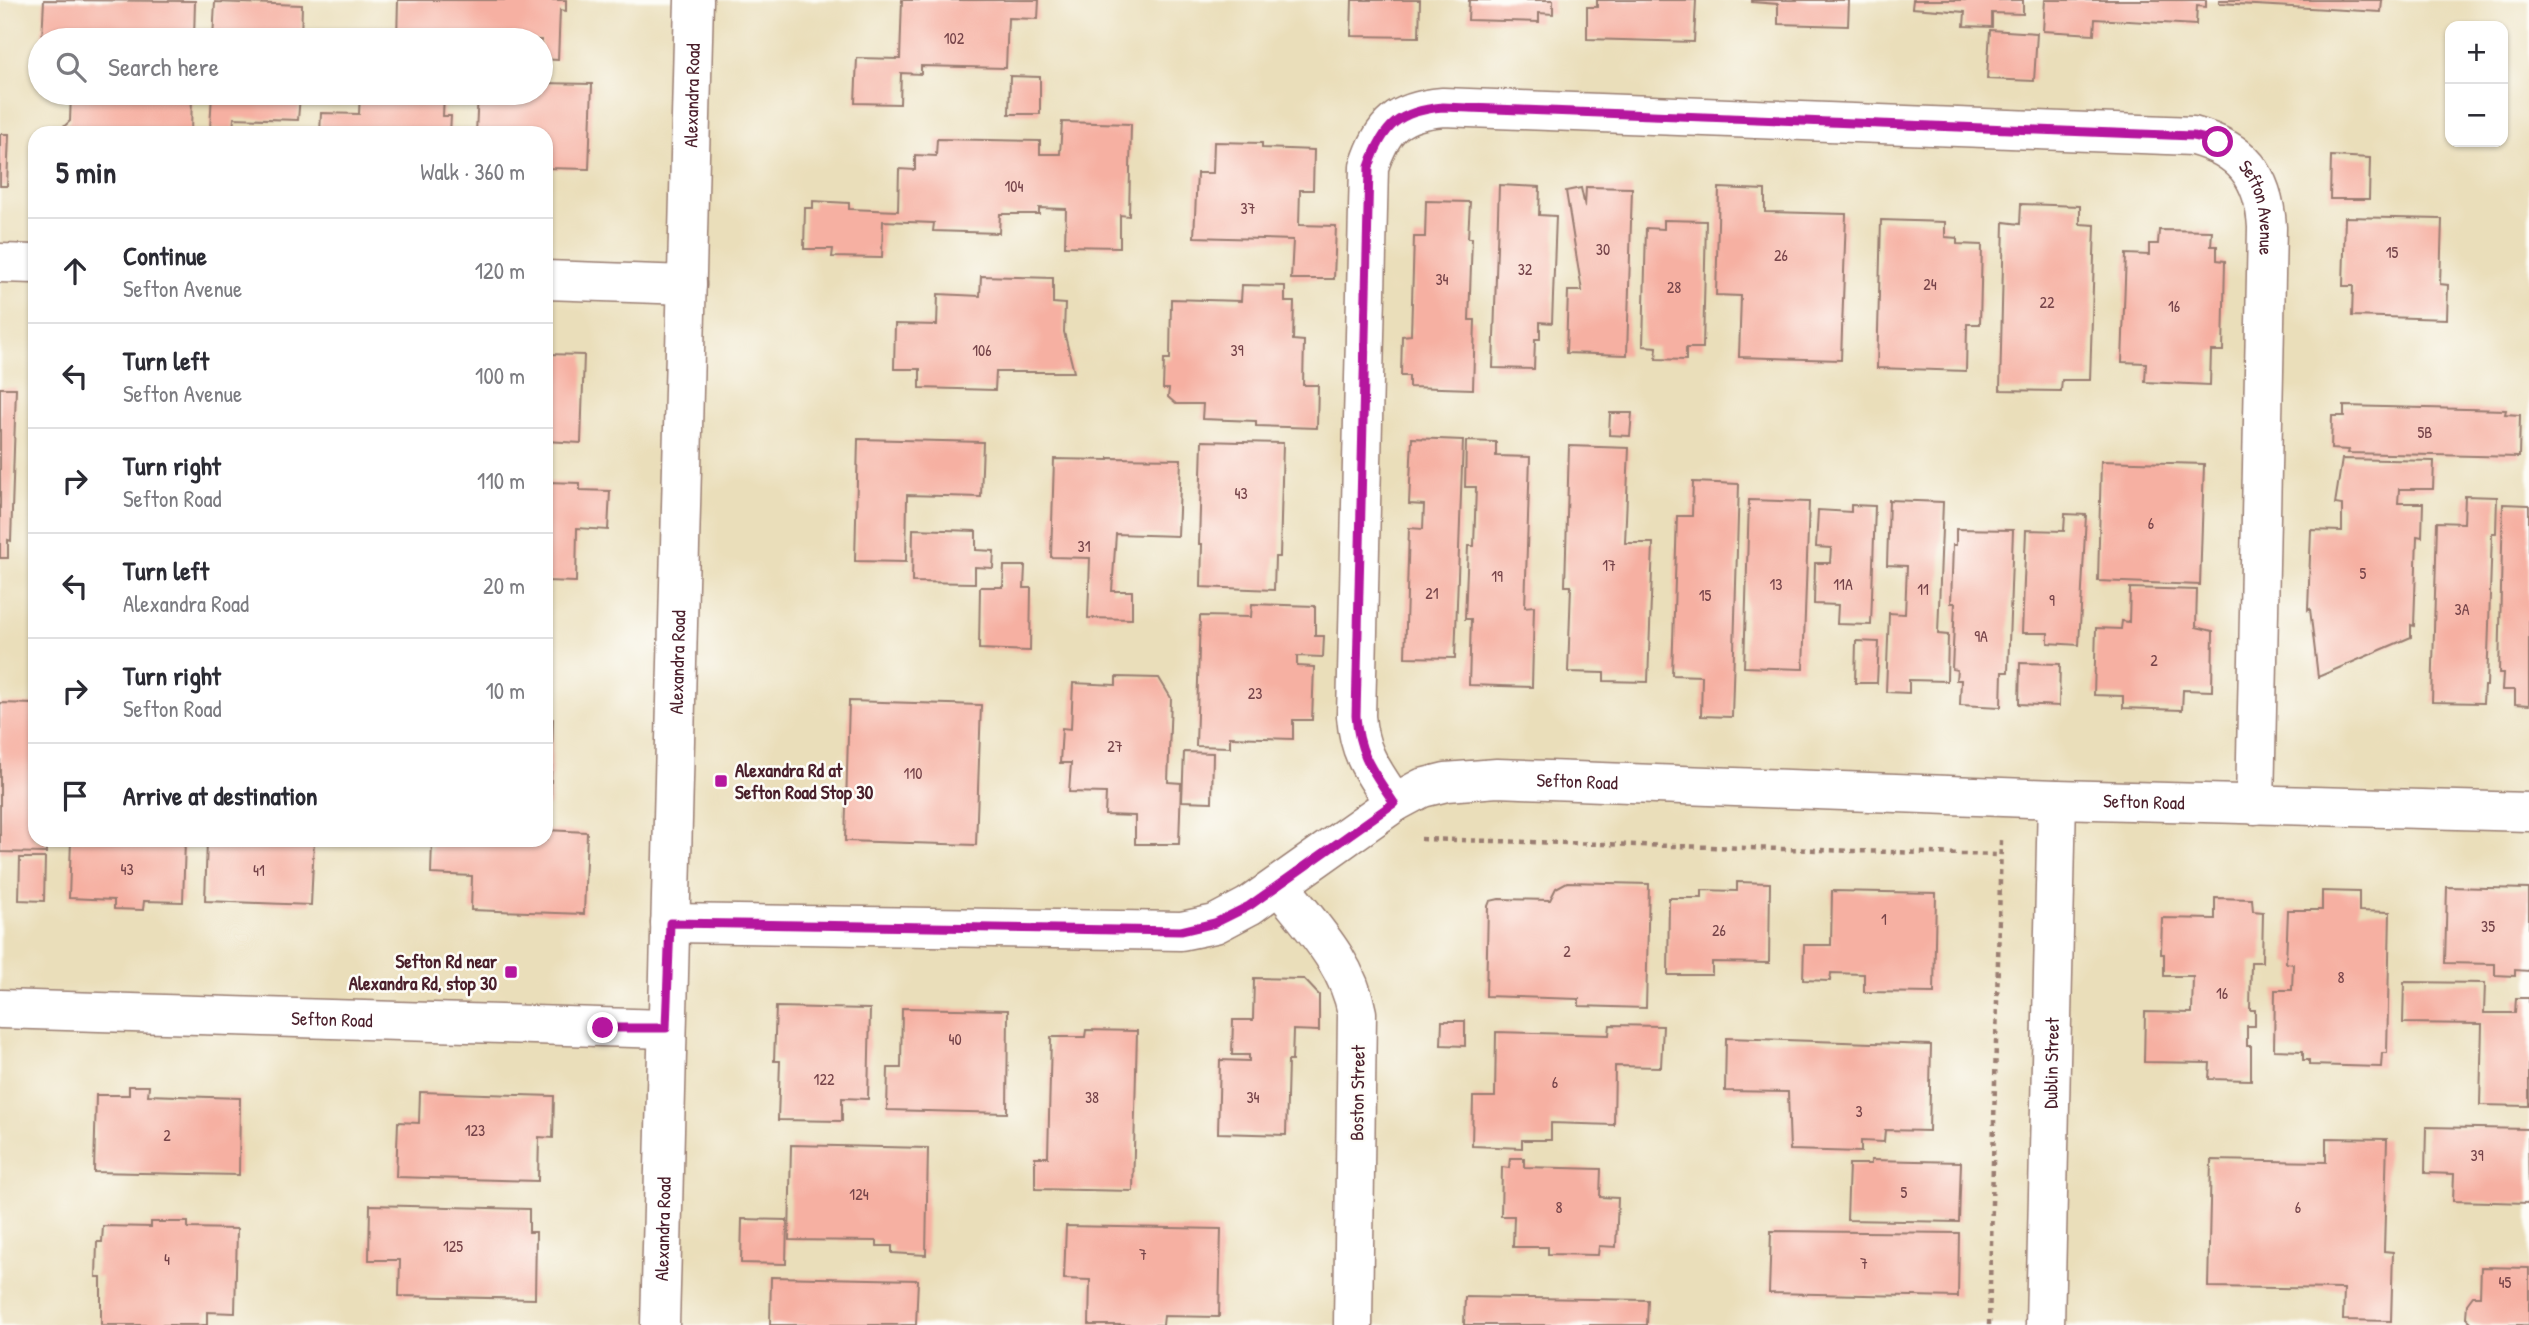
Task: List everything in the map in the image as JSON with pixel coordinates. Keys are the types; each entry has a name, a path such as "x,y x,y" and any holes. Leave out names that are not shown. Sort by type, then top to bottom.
{"street":[{"name":"Alexandra Road","path":"660,1325 694,0"},
{"name":"Sefton Avenue","path":"1394,803 1367,762 1360,746 1356,716 1369,167 1377,144 1393,122 1419,109 1443,107 2193,136 2218,142 2241,160 2256,180 2265,206 2267,227 2255,805"},
{"path":"0,263 28,264"},
{"path":"553,280 687,285"},
{"name":"Sefton Road","path":"670,923 1181,931 1215,923 1249,906 1394,803 1422,788 1446,782 1497,778 2057,799 2529,812"},
{"name":"Dublin Street","path":"2045,1325 2057,799"},
{"name":"Boston Street","path":"1280,886 1328,946 1354,993 1357,1013 1353,1325"},
{"name":"Sefton Road","path":"0,1009 666,1028"}],"path":[{"path":"1413,839 2000,855"},
{"path":"1989,1325 2001,839"}],"building":[{"path":"44,0 195,1 194,28 43,28"},
{"path":"398,0 566,0 566,11 560,10 558,60 553,60 553,28 397,28"},
{"path":"902,0 1039,0 1038,19 1008,18 1006,68 921,66 921,74 901,73 900,104 855,103 857,58 900,59"},
{"path":"1352,0 1420,0 1419,37 1351,36"},
{"path":"1469,0 1553,0 1553,14 1539,13 1539,22 1468,20"},
{"path":"1597,0 1696,0 1694,42 1587,39 1587,7 1597,7"},
{"path":"1752,0 1849,0 1848,26 1778,24 1778,4"},
{"path":"1913,0 2023,0 2023,14 1992,13 1992,27 1964,26 1965,12 1912,8"},
{"path":"2045,0 2206,0 2206,7 2197,6 2196,25 2095,19 2094,34 2043,31"},
{"path":"2219,0 2382,0 2381,12 2219,3"},
{"path":"215,2 302,5 301,28 214,28"},
{"path":"1990,30 2037,33 2034,81 1987,79"},
{"path":"1010,76 1040,77 1040,114 1009,114"},
{"path":"553,83 592,84 589,169 553,168 553,126 476,126 477,105 553,105"},
{"path":"71,105 192,105 191,126 64,126 70,121"},
{"path":"211,105 299,105 298,120 234,118 233,126 210,126"},
{"path":"359,105 443,105 443,116 451,116 450,126 320,126 321,113 359,114"},
{"path":"1062,122 1131,124 1129,216 1120,215 1120,247 1065,246 1066,209 1039,208 1039,214 1000,214 999,233 933,231 934,223 883,221 882,258 832,257 833,249 804,249 805,208 813,208 813,201 849,203 849,209 898,211 899,169 915,170 915,155 936,156 937,139 1040,141 1040,154 1060,154"},
{"path":"0,134 9,134 7,186 0,186"},
{"path":"1214,142 1262,143 1262,148 1314,150 1313,190 1300,190 1299,225 1336,226 1334,279 1291,279 1293,240 1194,237 1197,173 1213,173"},
{"path":"2331,156 2370,158 2369,199 2330,199"},
{"path":"1499,185 1540,187 1539,215 1556,216 1552,323 1540,322 1540,339 1535,339 1534,369 1493,368"},
{"path":"1586,187 1632,188 1627,355 1566,353 1568,291 1582,291 1566,191 1581,188 1585,207"},
{"path":"1719,188 1765,190 1765,212 1846,214 1841,360 1739,357 1741,296 1716,295"},
{"path":"1426,201 1470,202 1468,238 1472,238 1469,320 1475,320 1473,389 1409,387 1409,376 1401,376 1402,336 1411,335 1414,237 1425,237"},
{"path":"2021,204 2080,206 2080,224 2095,225 2090,380 2062,380 2061,391 2000,390 2004,222 2020,224"},
{"path":"2345,217 2442,219 2440,284 2448,285 2447,319 2352,316 2353,286 2343,286"},
{"path":"1664,220 1706,221 1703,348 1686,348 1686,360 1656,359 1657,347 1643,346 1646,228 1664,229"},
{"path":"1881,220 1945,222 1945,237 1957,238 1957,244 1982,245 1980,324 1967,324 1966,371 1877,368"},
{"path":"2159,230 2212,231 2211,246 2217,246 2217,260 2225,261 2223,351 2211,351 2210,385 2145,382 2146,363 2122,362 2126,254 2149,255 2149,244 2158,244"},
{"path":"981,276 1053,278 1053,303 1065,304 1064,332 1074,372 996,372 995,390 920,388 920,369 894,369 895,324 937,325 938,294 980,296"},
{"path":"1242,285 1285,286 1285,302 1294,302 1293,340 1304,341 1303,385 1318,385 1317,428 1256,426 1256,421 1202,419 1203,404 1176,404 1168,397 1169,389 1163,389 1164,359 1170,359 1171,299 1241,301"},
{"path":"553,354 584,355 581,443 553,441"},
{"path":"0,388 16,388 11,541 8,540 8,558 0,558"},
{"path":"2344,406 2506,410 2505,414 2520,415 2519,457 2348,453 2349,450 2331,449 2332,416 2344,416"},
{"path":"1610,413 1632,413 1630,436 1609,435"},
{"path":"1412,438 1463,440 1455,658 1405,657 1409,528 1423,529 1424,505 1409,504"},
{"path":"858,439 983,442 981,497 907,495 906,562 855,561"},
{"path":"1202,441 1283,443 1280,557 1275,557 1274,590 1201,587 1202,544 1199,544"},
{"path":"1466,441 1496,442 1496,456 1530,457 1525,607 1534,606 1532,687 1469,685 1471,619 1465,619 1468,546 1474,546 1476,487 1465,487"},
{"path":"1569,446 1629,448 1625,543 1653,543 1648,682 1604,681 1604,673 1568,672 1571,586 1565,586"},
{"path":"1054,459 1181,459 1178,536 1116,534 1112,591 1132,591 1132,619 1088,618 1090,558 1051,557"},
{"path":"2342,459 2434,461 2433,489 2399,489 2398,503 2423,503 2422,537 2417,536 2414,626 2411,625 2411,637 2318,677 2310,609 2308,610 2311,530 2342,531 2342,505 2335,504"},
{"path":"2101,461 2204,464 2200,585 2098,581"},
{"path":"553,482 580,483 580,490 610,491 608,530 577,528 576,582 553,581"},
{"path":"1693,482 1739,484 1732,717 1701,716 1702,676 1672,675 1677,516 1692,516"},
{"path":"2465,496 2497,497 2496,533 2492,533 2487,686 2484,686 2483,703 2432,702 2437,522 2464,523"},
{"path":"1749,500 1809,502 1803,669 1744,667"},
{"path":"1889,500 1943,502 1938,634 1948,635 1947,681 1909,680 1909,693 1886,692 1889,613 1905,614 1907,566 1887,565"},
{"path":"2503,504 2529,505 2529,705 2515,704 2515,690 2502,690 2503,673 2499,673"},
{"path":"1851,505 1875,506 1871,625 1837,624 1838,605 1814,604 1815,563 1830,563 1831,548 1816,547 1818,510 1851,512"},
{"path":"2065,514 2086,515 2079,645 2048,643 2048,633 2022,633 2026,530 2064,531"},
{"path":"913,529 976,531 976,550 994,551 993,568 975,567 975,583 912,582"},
{"path":"1956,529 2013,530 2008,672 2002,672 2001,707 1960,705 1961,680 1956,680 1957,670 1952,669 1955,603 1951,603"},
{"path":"1004,566 1025,566 1024,588 1031,588 1030,651 979,649 980,587 1003,587"},
{"path":"2130,588 2197,590 2196,627 2213,631 2212,691 2183,690 2182,710 2123,708 2123,696 2094,695 2096,628 2121,629 2122,621 2129,622"},
{"path":"1252,604 1315,606 1315,636 1324,636 1323,657 1297,656 1297,666 1314,667 1312,720 1293,720 1293,739 1230,737 1230,747 1196,746 1200,616 1251,617"},
{"path":"1856,641 1879,642 1877,683 1855,683"},
{"path":"2020,663 2060,664 2059,706 2019,704"},
{"path":"1116,677 1159,678 1171,698 1168,782 1181,783 1179,844 1135,844 1135,816 1105,815 1106,793 1069,792 1071,763 1060,763 1062,728 1071,729 1073,683 1116,685"},
{"path":"849,701 981,705 976,845 845,841"},
{"path":"0,703 28,704 28,847 46,847 46,853 0,852"},
{"path":"1184,752 1213,753 1212,802 1182,801"},
{"path":"553,830 587,832 584,914 471,910 472,876 431,874 432,847 553,847"},
{"path":"71,847 185,847 183,902 144,901 143,910 114,909 114,900 69,898"},
{"path":"207,847 314,847 311,905 205,901"},
{"path":"20,858 45,858 44,901 19,900"},
{"path":"1567,882 1649,884 1646,1008 1579,1006 1579,999 1486,996 1490,901 1550,900 1556,888"},
{"path":"1737,882 1770,883 1769,963 1712,962 1712,975 1668,975 1669,898 1702,898 1702,890 1737,891"},
{"path":"2447,887 2529,889 2529,971 2515,970 2515,976 2495,975 2495,964 2445,963"},
{"path":"1832,891 1936,893 1934,993 1864,992 1864,974 1831,973 1830,981 1803,980 1804,945 1831,945"},
{"path":"2322,891 2359,892 2359,911 2390,912 2387,1053 2382,1053 2381,1067 2309,1065 2309,1060 2303,1060 2303,1051 2274,1050 2275,990 2292,990 2293,964 2286,963 2288,910 2322,910"},
{"path":"2215,898 2252,899 2253,911 2263,912 2262,962 2251,962 2250,1010 2255,1010 2255,1026 2247,1026 2247,1046 2251,1046 2251,1080 2209,1079 2210,1063 2144,1062 2145,1012 2192,1013 2193,976 2164,976 2164,954 2161,954 2162,918 2215,919"},
{"path":"1254,978 1304,979 1319,995 1319,1031 1293,1030 1292,1061 1288,1061 1286,1135 1218,1133 1220,1060 1249,1061 1249,1055 1232,1055 1233,1020 1253,1020"},
{"path":"2404,982 2485,983 2484,1013 2515,1013 2516,998 2529,998 2529,1106 2480,1105 2482,1024 2403,1023"},
{"path":"776,1007 870,1009 868,1099 842,1098 842,1121 778,1120 780,1061 774,1061"},
{"path":"902,1008 1008,1010 1007,1113 887,1110 888,1068 901,1068"},
{"path":"1442,1021 1465,1021 1465,1046 1441,1045"},
{"path":"1610,1025 1663,1026 1661,1067 1615,1066 1614,1125 1551,1123 1551,1140 1522,1140 1522,1148 1472,1146 1473,1097 1495,1097 1496,1032 1609,1035"},
{"path":"1086,1030 1137,1031 1133,1191 1035,1189 1035,1157 1048,1157 1051,1037 1085,1037"},
{"path":"1726,1038 1931,1045 1929,1131 1885,1130 1884,1142 1861,1141 1861,1152 1790,1150 1788,1092 1725,1091"},
{"path":"129,1086 149,1086 148,1095 240,1098 239,1175 94,1172 96,1095 129,1095"},
{"path":"420,1092 554,1096 553,1138 539,1137 538,1181 396,1177 398,1122 419,1123"},
{"path":"2426,1127 2528,1129 2529,1203 2453,1201 2454,1174 2425,1173"},
{"path":"2326,1138 2387,1139 2384,1251 2393,1252 2391,1321 2343,1320 2344,1289 2208,1287 2211,1160 2326,1162"},
{"path":"791,1145 928,1148 926,1255 892,1253 892,1246 877,1246 877,1241 789,1240"},
{"path":"1510,1158 1524,1158 1524,1167 1601,1169 1600,1197 1618,1198 1616,1247 1599,1246 1598,1255 1548,1254 1548,1247 1513,1247 1514,1216 1501,1216 1502,1167 1509,1168"},
{"path":"1871,1160 1961,1162 1959,1222 1847,1220 1849,1164 1871,1164"},
{"path":"370,1205 529,1209 529,1232 536,1232 535,1299 399,1296 400,1260 369,1260"},
{"path":"742,1219 787,1220 786,1264 741,1263"},
{"path":"151,1222 188,1222 188,1228 237,1229 235,1313 207,1312 207,1325 101,1325 101,1277 96,1277 97,1242 102,1242 103,1226 151,1227"},
{"path":"1066,1226 1221,1229 1219,1317 1164,1316 1163,1325 1089,1325 1090,1280 1064,1279"},
{"path":"1771,1231 1959,1233 1958,1297 1769,1293"},
{"path":"2481,1267 2529,1268 2529,1325 2479,1325 2466,1317 2467,1304 2473,1296 2480,1296"},
{"path":"771,1277 918,1280 916,1325 770,1325"},
{"path":"1465,1297 1648,1300 1647,1325 1464,1325"}],"place":[{"name":"Alexandra Rd at Sefton Road Stop 30","path":"721,781"},
{"name":"Sefton Rd near Alexandra Rd, stop 30","path":"511,972"}],"route":[{"path":"603,1028 666,1028 670,923 1181,931 1215,923 1249,906 1394,803 1367,762 1360,746 1356,716 1369,167 1377,144 1393,122 1419,109 1443,107 2193,136 2218,142"}]}
